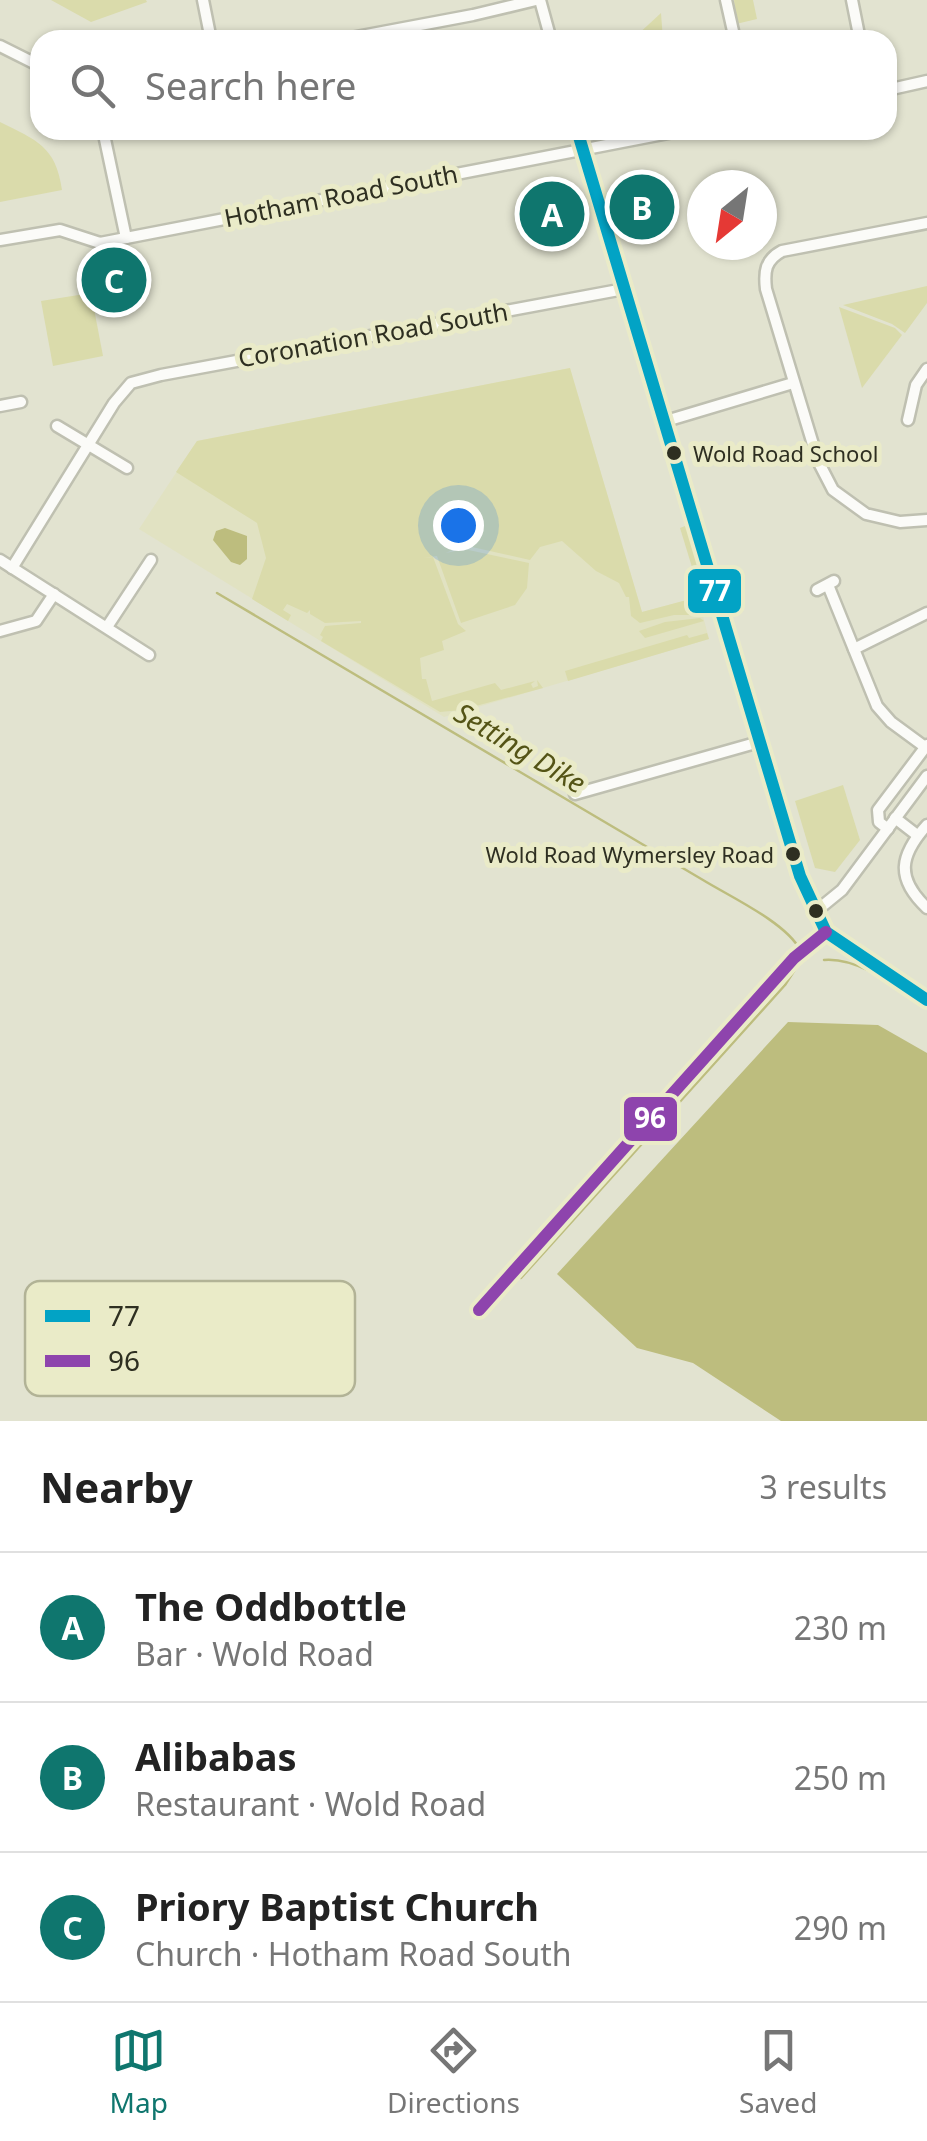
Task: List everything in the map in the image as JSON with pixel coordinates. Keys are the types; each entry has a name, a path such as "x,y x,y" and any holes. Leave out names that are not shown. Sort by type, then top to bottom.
{"street":[{"path":"203,0 208,30"},
{"path":"396,30 538,0 548,30"},
{"path":"726,0 732,30"},
{"path":"852,0 858,30"},
{"path":"0,46 30,61"},
{"path":"897,88 927,81"},
{"path":"106,140 126,238"},
{"path":"579,140 800,876 826,932 927,1000"},
{"name":"Hotham Road South","path":"0,240 60,230 100,243 633,140"},
{"path":"927,223 782,251 769,261 764,274 818,461 833,490 866,514 900,522 927,520"},
{"name":"Coronation Road South","path":"88,444 131,383 284,350 624,288"},
{"path":"908,420 916,385 927,368"},
{"path":"666,420 793,382"},
{"path":"900,394 913,398"},
{"path":"0,406 21,402"},
{"path":"57,426 128,468"},
{"path":"12,568 88,444"},
{"path":"0,560 150,655"},
{"path":"107,627 151,560"},
{"path":"826,585 877,706 891,722 926,746 878,810 878,822 892,823 917,835"},
{"path":"0,631 36,621 54,594"},
{"path":"854,649 926,610"},
{"path":"575,794 759,742"},
{"path":"815,912 842,890 927,776"},
{"path":"926,824 902,864 927,908"},
{"path":"479,1310 794,958 826,932"}],"shaded area":[{"path":"51,0 146,0 147,2 91,22"},
{"path":"734,0 753,0 757,19 736,24"},
{"path":"661,13 662,30 643,30"},
{"path":"0,122 42,146 55,163 62,190 0,202"},
{"path":"927,286 927,303 905,333 843,305"},
{"path":"91,293 103,356 53,366 41,301"},
{"path":"839,307 895,328 902,335 862,388"},
{"path":"570,368 642,612 698,597 709,639 444,717 139,529 197,441"},
{"path":"570,368 642,612 698,597 700,607 696,615 674,615 640,623 631,616 629,597 619,583 596,571 562,541 540,547 530,560 463,545 446,553 464,549 529,563 527,588 515,605 461,623 437,556 423,558 433,557 458,624 466,631 442,641 444,650 420,658 422,679 426,679 432,701 495,683 501,690 535,681 531,684 533,688 538,686 537,680 543,688 461,710 440,712 321,641 325,626 361,621 325,623 310,614 310,610 307,613 287,604 283,610 291,615 288,621 252,599 266,558 257,523 176,472 197,441"},
{"path":"685,526 710,601 703,603 680,528"},
{"path":"225,528 247,536 247,559 240,565 231,562 213,540 216,531"},
{"path":"700,618 704,621 645,638 639,631 665,622"},
{"path":"707,633 709,639 568,681 565,671 687,635 689,638"},
{"path":"843,785 860,840 835,872 815,868 795,801"},
{"path":"788,1022 878,1025 927,1053 927,1421 781,1421 693,1363 637,1348 557,1274"}],"waterway":[{"name":"Setting Dike","path":"217,593 756,911 783,930 800,950"},
{"path":"521,1278 785,985 803,957"},
{"path":"824,960 838,960 865,969 927,1007"}],"transit line":[{"name":"77","path":"580,140 800,876 826,932 927,1000"},
{"name":"96","path":"479,1310 794,958 826,932"}],"place":[{"name":"Alibabas","path":"642,207"},
{"name":"The Oddbottle","path":"552,214"},
{"name":"Priory Baptist Church","path":"114,280"},
{"name":"Wold Road School","path":"674,453"},
{"name":"Wold Road Wymersley Road","path":"793,854"}]}
